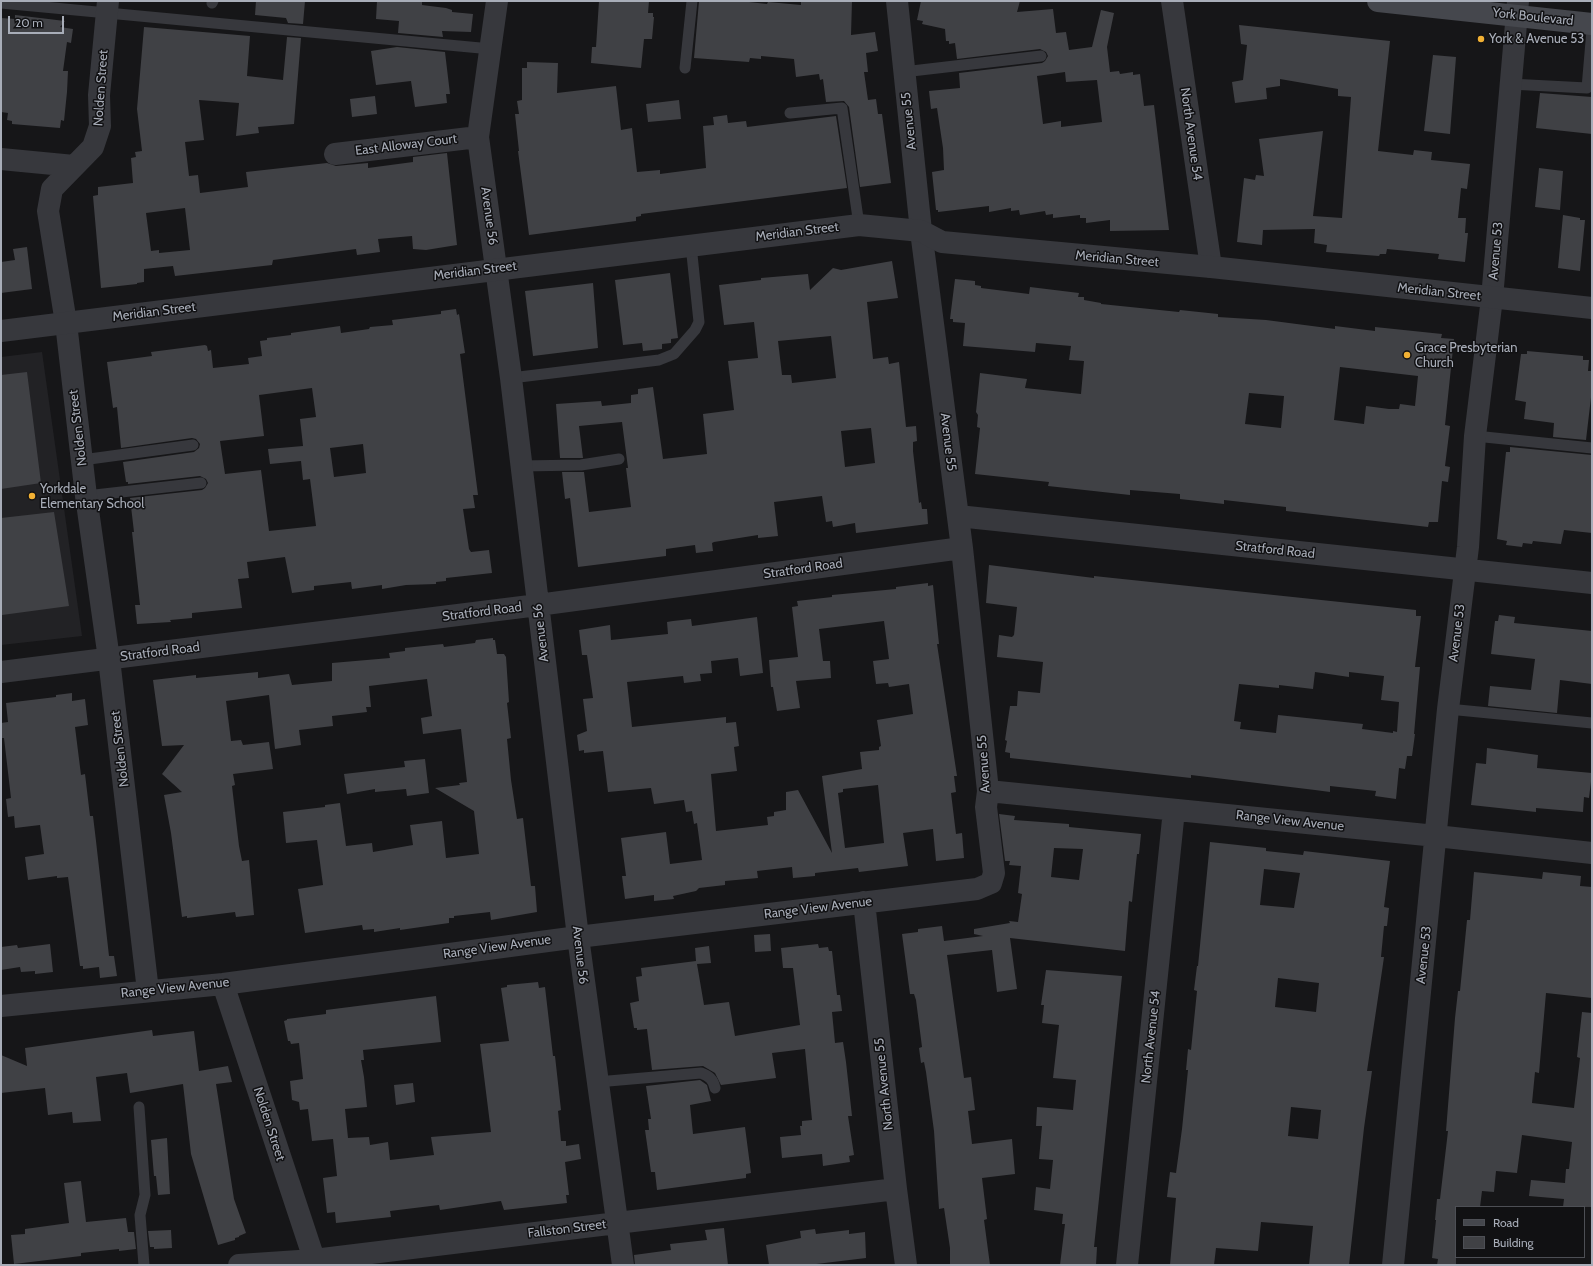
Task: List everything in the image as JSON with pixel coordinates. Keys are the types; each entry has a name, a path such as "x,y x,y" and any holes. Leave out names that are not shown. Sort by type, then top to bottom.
{"main road":[{"name":"York Boulevard","path":"1378,1 1517,8 1592,24"}],"street":[{"name":"Avenue 56","path":"497,1 478,137 511,378 578,937 623,1265"},
{"name":"Avenue 55","path":"897,1 921,231 962,548 988,791 986,807 994,873 991,883"},
{"name":"North Avenue 54","path":"1172,1 1211,267"},
{"name":"Nolden Street","path":"108,6 99,95 100,126 93,147 52,189 48,211 66,323 86,496 109,659 148,991"},
{"name":"Avenue 53","path":"1393,1265 1448,708 1468,547 1475,436 1492,298 1517,8"},
{"name":"East Alloway Court","path":"335,154 478,137"},
{"path":"1,159 74,166"},
{"name":"Meridian Street","path":"1,331 691,244 859,225 921,231 942,242 1211,267 1592,308"},
{"name":"Stratford Road","path":"958,516 1465,571 1592,583"},
{"name":"Stratford Road","path":"1,672 538,605 962,548"},
{"name":"Range View Avenue","path":"988,791 1592,853"},
{"name":"North Avenue 54","path":"1127,1265 1174,810"},
{"name":"Range View Avenue","path":"1,1006 223,984 578,937 864,902 977,890 991,883"},
{"name":"North Avenue 55","path":"864,902 906,1265"},
{"name":"Nolden Street","path":"223,984 315,1263"},
{"name":"Fallston Street","path":"239,1265 315,1263 617,1223 896,1189"}],"lane":[{"path":"685,68 692,1"},
{"path":"1,3 108,6 491,49"},
{"path":"1510,84 1587,88 1592,30"},
{"path":"904,72 1041,56"},
{"path":"790,113 842,108 859,225"},
{"path":"511,378 659,360 674,354 695,330 699,322 691,244"},
{"path":"1475,436 1592,448"},
{"path":"82,460 193,445"},
{"path":"521,466 581,464 619,460"},
{"path":"86,496 200,483"},
{"path":"1448,708 1592,723"},
{"path":"597,1082 701,1073 708,1076 713,1081 715,1088"},
{"path":"139,1107 145,1195 140,1215 144,1265"}],"shaded area":[{"name":"Yorkdale Elementary School","path":"42,352 82,636 1,645 1,357"}],"building":[{"path":"256,1 305,1 303,24 288,23 286,18 255,15"},
{"path":"377,1 422,1 422,5 446,8 452,10 452,12 473,14 471,32 442,31 443,37 398,33 399,21 376,19"},
{"path":"599,1 649,1 648,13 653,13 654,17 652,39 644,39 641,68 591,63 592,47 596,47"},
{"path":"699,1 740,1 767,4 768,2 801,5 801,1 852,1 851,35 875,32 878,51 866,53 868,72 864,72 868,100 876,99 878,114 882,114 891,183 860,187 849,107 844,101 826,102 823,79 820,80 819,74 796,77 794,59 761,56 761,59 750,58 749,62 694,58"},
{"path":"921,1 1020,1 1017,12 1053,9 1056,33 1066,32 1069,50 1092,47 1101,10 1114,13 1107,47 1110,72 1119,71 1120,74 1133,72 1133,75 1140,74 1144,106 1154,105 1169,230 1110,231 1110,220 1086,223 1086,218 1080,218 1080,215 1053,218 1053,214 1046,215 1045,211 1020,215 1019,210 1011,211 1011,208 989,212 989,206 938,212 938,210 936,210 932,172 944,170 943,148 937,108 931,109 929,91 960,88 959,73 1042,63 1048,56 1046,52 1040,49 957,59 955,43 949,44 949,41 946,41 945,29 922,24 923,21 917,20","holes":["1065,72 1066,82 1097,80 1102,122 1061,127 1061,121 1043,124 1037,76"]},
{"path":"15,15 65,21 60,27 73,29 71,43 67,42 63,71 68,71 67,92 64,121 61,120 60,128 12,124 12,121 7,120 8,113 1,112 1,18 15,19"},
{"path":"1239,25 1390,41 1378,151 1413,155 1414,150 1432,152 1431,160 1470,164 1467,189 1461,188 1458,218 1466,218 1465,233 1468,233 1465,262 1438,259 1439,254 1387,249 1386,254 1380,254 1379,256 1326,252 1327,245 1314,243 1315,229 1263,230 1262,245 1237,242 1244,178 1255,180 1256,175 1264,176 1259,139 1323,131 1313,216 1342,218 1351,97 1338,96 1338,89 1280,79 1280,86 1266,88 1267,99 1235,103 1232,82 1243,80 1247,45 1241,44"},
{"path":"144,27 250,36 247,76 283,80 287,37 301,38 294,124 258,127 259,133 236,136 239,103 199,100 204,140 185,142 189,176 198,175 200,193 248,187 246,172 327,163 336,166 368,163 368,168 413,162 413,157 447,153 457,245 426,250 413,249 412,236 378,239 380,252 357,255 356,249 273,260 272,265 175,276 173,266 144,269 144,282 101,288 93,196 98,195 98,187 133,183 131,158 136,157 135,152 142,151 137,109","holes":["185,208 190,250 159,253 159,250 151,251 146,213"]},
{"path":"397,47 445,52 450,94 446,94 447,103 415,107 411,81 376,85 371,51"},
{"path":"1433,55 1456,57 1450,134 1424,131"},
{"path":"527,62 558,63 557,93 616,86 621,130 632,128 637,172 660,170 660,174 706,168 703,126 714,125 713,117 727,115 728,123 746,121 747,127 836,116 847,188 641,214 641,216 636,217 636,221 529,235 518,151 515,114 519,114 517,101 522,100 522,68 527,68"},
{"path":"1540,93 1592,97 1592,134 1536,128"},
{"path":"375,96 377,114 352,117 350,99"},
{"path":"679,100 681,119 648,122 646,104"},
{"path":"1539,168 1563,171 1560,210 1535,207"},
{"path":"1563,215 1585,220 1580,271 1558,268"},
{"path":"27,247 32,289 1,293 1,262 15,260 13,249"},
{"path":"892,261 898,298 867,302 873,359 888,357 889,364 899,362 906,427 916,426 917,441 913,442 913,451 919,503 921,502 922,509 927,509 928,524 856,533 855,523 833,527 832,521 826,522 822,496 774,502 778,536 758,538 758,535 714,542 712,543 713,551 696,553 695,545 666,549 666,556 578,567 570,498 565,499 562,472 584,472 589,512 631,507 622,422 579,426 583,458 560,458 556,404 601,401 602,406 631,403 631,395 638,394 638,389 653,387 663,459 707,454 703,414 734,410 728,361 758,358 754,322 724,325 719,285 761,280 761,278 808,274 810,290 833,268 841,270","holes":["831,336 836,378 792,383 791,375 782,375 778,341","871,428 875,463 845,467 841,431"]},
{"path":"670,273 678,338 671,339 671,343 662,344 662,349 643,351 642,343 623,345 615,280"},
{"path":"955,279 975,281 975,285 981,286 981,288 1029,294 1030,287 1079,293 1078,297 1084,297 1084,300 1101,304 1179,312 1180,310 1218,314 1218,317 1266,320 1335,329 1335,326 1375,331 1375,327 1442,334 1441,338 1454,339 1445,425 1450,426 1445,466 1450,467 1448,482 1442,481 1438,522 1429,522 1428,527 1286,511 1286,507 1224,500 1224,504 1180,499 1180,494 1130,490 1130,495 1048,486 1049,482 975,474 980,428 977,427 978,415 976,412 980,373 1027,379 1025,388 1081,394 1084,361 1069,360 1071,346 1036,343 1035,352 963,346 965,323 953,322 953,319 950,319","holes":["1340,367 1418,376 1415,406 1400,404 1399,409 1366,406 1364,424 1334,420","1249,393 1284,396 1281,428 1245,424"]},
{"path":"593,283 598,348 533,356 525,291"},
{"path":"456,309 457,315 459,314 465,353 460,354 478,495 473,495 475,508 463,509 469,549 471,552 489,550 492,573 446,578 446,581 436,582 436,584 406,585 382,589 382,585 352,589 351,582 314,586 314,590 292,593 285,557 247,562 249,578 238,579 242,608 192,613 192,618 170,620 171,622 137,624 135,605 140,605 130,498 202,490 208,483 206,479 200,476 128,484 128,482 126,482 123,462 194,452 199,448 200,444 196,439 192,438 121,448 117,407 113,408 107,362 152,356 151,352 205,345 207,346 208,351 211,350 213,368 249,364 248,358 262,356 260,341 267,340 267,338 340,326 341,333 369,329 370,327 393,325 392,320 441,314 441,311","holes":["312,388 316,417 300,419 303,446 268,449 270,464 301,461 303,480 310,479 316,526 269,531 261,470 225,474 220,441 264,436 259,395","363,444 366,473 334,477 330,448"]},
{"path":"1527,351 1583,356 1583,360 1589,360 1588,371 1592,371 1592,389 1586,440 1553,437 1554,423 1524,419 1526,402 1515,400 1521,354 1527,354"},
{"path":"27,372 41,483 1,489 1,375"},
{"path":"1510,447 1592,455 1592,533 1564,530 1561,544 1533,541 1532,544 1523,543 1522,547 1506,545 1507,541 1497,539 1506,452 1510,452"},
{"path":"54,512 69,606 2,615 1,518"},
{"path":"989,565 1094,578 1094,576 1416,610 1416,616 1421,616 1415,667 1420,667 1415,734 1412,756 1407,756 1405,769 1399,768 1396,799 1375,796 1376,791 1330,786 1330,792 1191,775 1191,778 1010,758 1010,753 1005,752 1007,741 1005,740 1010,706 1017,706 1018,691 1040,693 1043,662 997,657 999,635 1012,637 1014,635 1017,607 986,603","holes":["1315,672 1349,677 1349,672 1384,676 1381,700 1399,702 1397,732 1393,731 1393,733 1362,729 1363,724 1278,715 1276,733 1240,729 1241,722 1234,721 1239,684 1279,688 1279,685 1313,689"]},
{"path":"928,583 928,586 933,585 939,644 937,644 957,776 954,776 956,792 951,793 956,834 962,833 964,858 936,861 933,829 903,833 908,866 859,872 858,868 815,873 815,876 793,878 792,867 757,871 758,878 725,881 725,885 699,888 696,891 673,896 674,899 654,901 654,895 625,899 622,876 626,876 621,838 666,832 670,864 702,860 697,823 694,824 692,811 686,812 684,800 654,804 651,788 608,792 603,751 584,753 584,750 579,751 577,735 587,731 583,699 593,698 587,655 582,655 579,630 610,625 611,640 668,634 667,622 673,621 691,619 692,626 757,617 763,673 740,676 738,658 711,661 712,673 700,674 701,681 684,683 683,676 627,682 632,727 726,717 726,723 736,722 739,746 734,747 737,771 711,774 716,831 768,825 767,817 774,816 774,812 786,810 786,792 798,790 832,853 822,776 862,769 860,752 879,750 879,747 881,746 877,720 913,714 909,684 889,687 888,683 876,684 873,661 889,659 884,621 819,629 823,661 830,661 831,678 796,681 800,708 777,711 773,687 771,687 769,660 798,657 792,607 798,606 797,601 832,597 832,595 896,589 896,587","holes":["878,785 884,843 845,848 838,793 843,792 843,789"]},
{"path":"1499,615 1515,617 1514,623 1592,631 1592,684 1560,680 1557,713 1488,706 1490,686 1531,690 1535,659 1491,654 1495,621 1498,621"},
{"path":"493,638 493,640 495,640 497,654 504,654 506,657 509,702 507,703 511,738 507,739 511,780 517,819 523,818 531,886 535,886 537,912 491,920 490,912 454,916 454,918 449,918 449,923 400,930 400,928 374,932 374,929 363,930 362,925 305,933 298,889 323,885 317,840 286,843 283,812 325,807 325,805 340,803 346,846 372,843 373,852 413,845 410,825 442,821 446,858 479,854 474,811 435,788 460,785 459,783 467,782 461,729 423,734 421,718 432,716 427,679 369,686 371,707 366,707 367,712 332,716 333,726 299,730 301,745 275,749 269,695 226,701 231,741 241,740 243,745 269,742 273,769 233,774 235,785 232,786 239,846 242,861 249,860 254,915 236,917 235,912 187,918 187,916 182,917 171,833 164,795 182,792 162,774 184,745 162,746 153,680 196,675 196,678 258,672 258,678 289,674 292,685 332,681 332,663 390,658 389,653 405,651 405,648 443,644 444,647 475,643 476,640"},
{"path":"72,693 72,701 85,699 88,725 75,727 81,775 85,774 90,816 93,816 109,956 114,956 117,976 100,978 99,967 83,969 83,966 80,966 68,877 57,878 57,876 28,880 25,857 44,854 40,825 15,828 14,816 8,817 6,799 11,798 4,738 1,738 1,723 8,722 6,703 56,697 56,695"},
{"path":"1487,748 1538,755 1537,768 1592,773 1589,798 1584,797 1583,812 1536,808 1536,812 1471,805 1476,763 1486,764"},
{"path":"425,759 429,793 407,796 406,789 375,792 375,789 347,794 344,774 405,767 404,761"},
{"path":"999,814 1015,816 1014,820 1069,824 1069,827 1141,834 1139,854 1137,854 1132,902 1129,901 1125,951 1010,938 1017,989 997,992 992,950 947,955 964,1078 971,1077 975,1110 968,1111 972,1144 1012,1139 1015,1174 982,1178 987,1219 984,1220 990,1265 950,1265 950,1248 944,1208 939,1209 934,1131 926,1072 924,1062 921,1063 919,1048 922,1047 916,1000 914,994 910,994 902,934 918,932 918,929 942,926 944,941 983,936 974,934 974,929 1010,923 1009,921 1018,922 1022,894 1018,893 1021,866 1009,865 1010,861 1005,861","holes":["1054,848 1083,849 1079,880 1051,877"]},
{"path":"1210,842 1266,848 1266,851 1303,855 1304,851 1390,861 1384,907 1389,908 1387,926 1384,926 1381,957 1384,957 1367,1071 1372,1071 1364,1128 1349,1265 1309,1265 1313,1226 1261,1222 1258,1251 1216,1248 1214,1265 1170,1265 1176,1198 1167,1197 1170,1172 1176,1173 1182,1129 1188,1070 1186,1070 1188,1049 1191,1050 1197,991 1194,990 1198,966","holes":["1264,869 1300,873 1294,908 1260,905","1278,978 1319,983 1316,1012 1275,1007","1291,1107 1321,1110 1318,1139 1288,1136"]},
{"path":"1474,872 1542,879 1543,872 1581,876 1580,886 1592,887 1592,998 1546,993 1539,1073 1535,1072 1532,1103 1574,1108 1580,1058 1577,1057 1582,1012 1592,1013 1592,1207 1563,1206 1564,1199 1529,1196 1531,1180 1565,1183 1566,1169 1569,1169 1572,1142 1522,1135 1517,1173 1496,1171 1494,1192 1482,1191 1480,1206 1455,1206 1456,1265 1437,1265 1438,1259 1432,1258 1437,1199 1440,1199 1448,1131 1446,1131 1458,991 1460,991 1467,920 1470,920"},
{"path":"770,934 771,951 755,952 754,935"},
{"path":"50,944 53,972 35,974 35,971 21,972 20,967 1,970 1,947 17,945 18,948"},
{"path":"818,944 819,948 828,947 829,951 832,951 837,995 840,995 842,1011 832,1012 835,1043 843,1042 852,1116 848,1116 854,1155 849,1156 850,1162 823,1166 822,1154 782,1158 780,1137 801,1135 800,1126 802,1126 802,1121 812,1120 805,1049 772,1053 776,1078 721,1085 715,1073 703,1066 652,1070 647,1029 637,1030 637,1028 634,1028 630,1003 639,1001 636,977 642,976 641,968 696,961 695,948 709,946 711,963 697,964 704,1005 729,1002 735,1036 800,1025 793,968 783,968 781,948"},
{"path":"1046,970 1122,976 1094,1247 1097,1247 1096,1265 1060,1265 1065,1224 1062,1224 1063,1214 1034,1210 1036,1187 1050,1189 1053,1160 1039,1159 1042,1126 1036,1126 1037,1107 1073,1110 1076,1080 1053,1078 1059,1025 1042,1023 1044,1005 1041,1005"},
{"path":"538,982 539,988 545,987 553,1056 555,1056 561,1110 558,1111 561,1141 566,1141 566,1146 579,1144 581,1159 565,1162 569,1195 566,1195 567,1203 504,1210 501,1201 440,1210 439,1205 390,1211 391,1217 336,1223 335,1212 327,1213 323,1178 337,1176 333,1139 312,1141 308,1109 300,1110 299,1102 292,1100 290,1081 303,1079 299,1043 291,1044 290,1041 288,1041 284,1021 287,1019 326,1014 326,1010 436,996 441,1042 363,1050 364,1060 361,1060 367,1107 345,1109 348,1138 369,1137 370,1145 388,1142 390,1160 434,1155 431,1137 491,1132 480,1044 509,1041 501,988 507,987 507,985"},
{"path":"152,1030 153,1036 194,1031 199,1071 228,1066 232,1082 216,1084 234,1199 246,1233 235,1238 235,1240 218,1245 191,1154 183,1084 130,1093 127,1073 96,1077 101,1121 73,1123 72,1112 48,1115 45,1088 1,1093 1,1055 27,1066 25,1048"},
{"path":"700,1080 707,1085 711,1101 690,1105 693,1134 745,1127 751,1173 746,1174 746,1178 657,1190 655,1172 651,1172 645,1130 649,1130 648,1119 651,1119 646,1086"},
{"path":"413,1083 415,1102 396,1105 394,1085"},
{"path":"167,1138 170,1194 158,1195 156,1176 154,1176 151,1140"},
{"path":"81,1181 86,1222 126,1218 128,1232 134,1232 136,1249 119,1251 119,1249 81,1253 81,1256 14,1264 11,1235 25,1234 25,1229 69,1223 64,1183"},
{"path":"724,1228 728,1265 635,1265 634,1255 671,1250 670,1244 707,1240 705,1230"},
{"path":"815,1229 816,1234 849,1230 849,1234 865,1232 866,1258 808,1265 769,1265 766,1245 801,1238 800,1231"},
{"path":"171,1230 172,1248 154,1249 154,1247 150,1247 148,1231"}],"place":[{"name":"York & Avenue 53","path":"1481,39"},
{"name":"Grace Presbyterian Church","path":"1407,355"},
{"name":"Yorkdale Elementary School","path":"32,496"}]}
